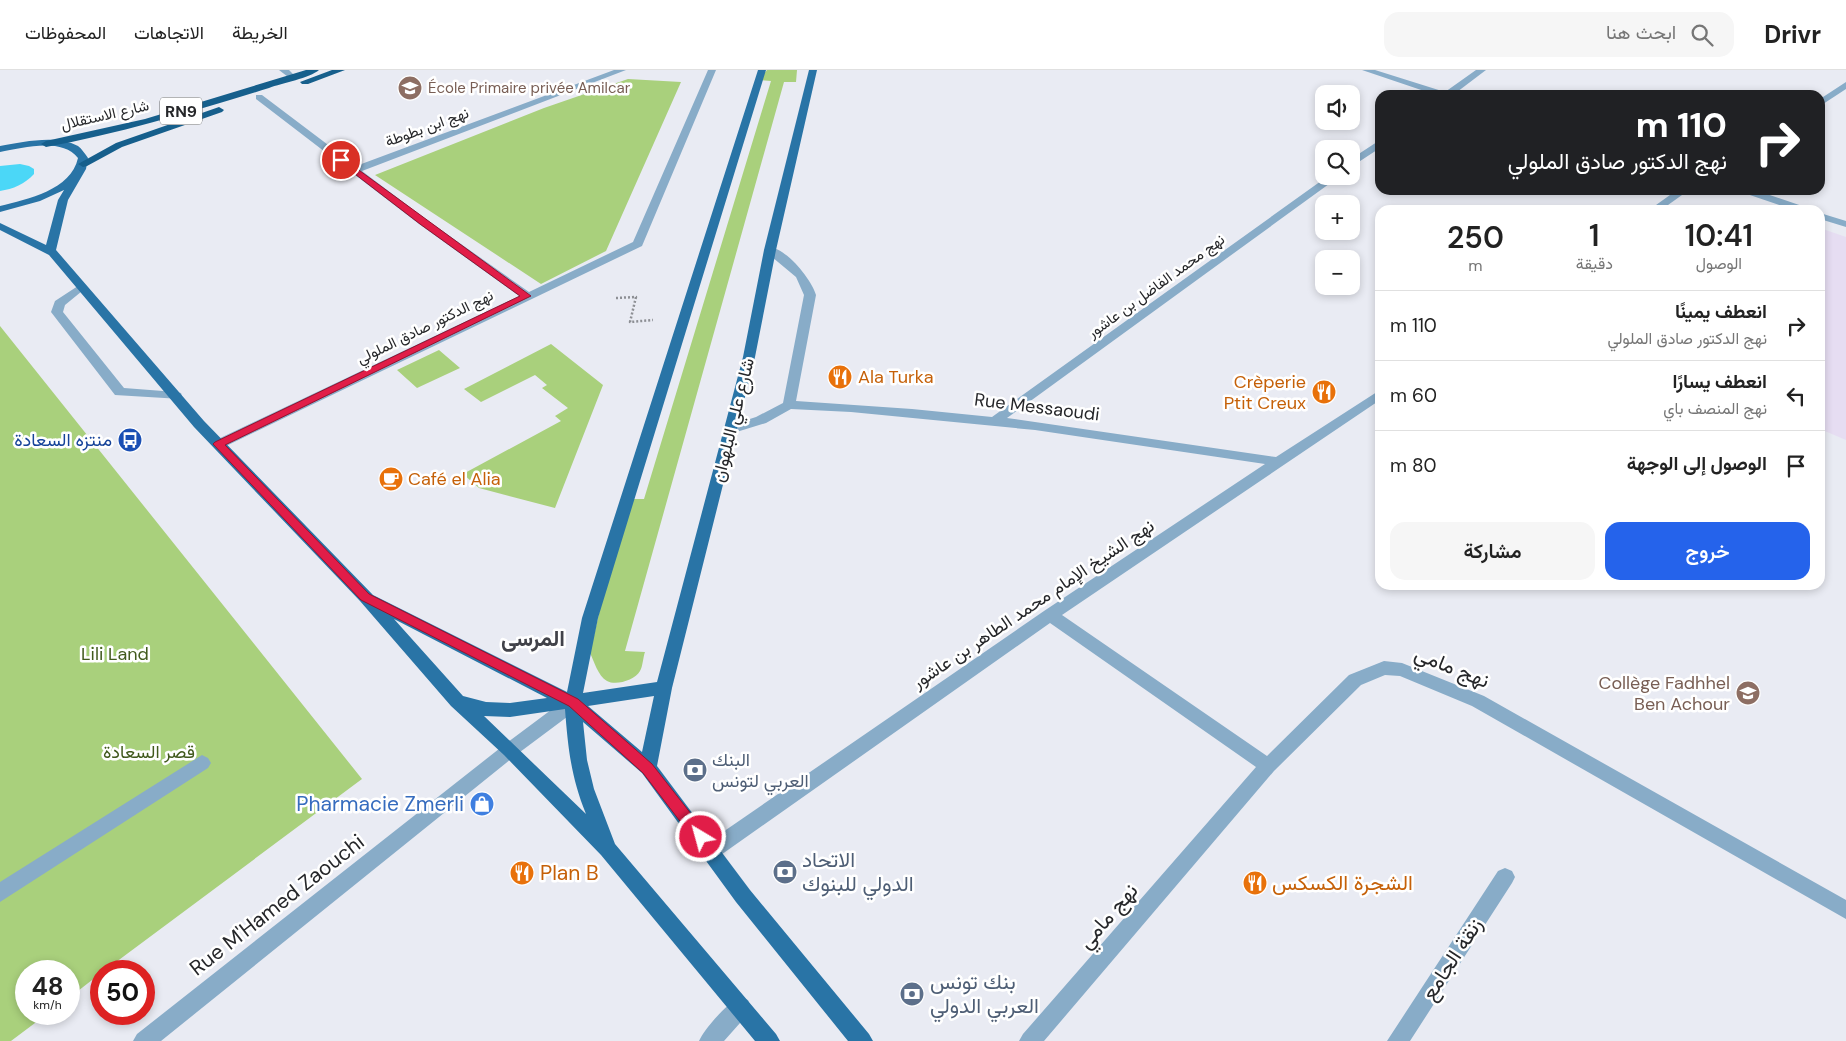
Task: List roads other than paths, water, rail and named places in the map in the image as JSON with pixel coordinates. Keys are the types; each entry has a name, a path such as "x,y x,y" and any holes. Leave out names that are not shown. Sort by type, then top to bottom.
{"highway":[{"name":"شارع الاستقلال","path":"46,144 141,124 315,70"},
{"name":"شارع الاستقلال","path":"83,164 141,136 341,70"}],"main road":[{"path":"608,849 585,789 578,760 574,702 590,618 762,70"},
{"name":"شارع علي البلهوان","path":"648,768 664,688 749,358 770,250 813,70"},
{"path":"0,137 29,144"},
{"name":"RN9","path":"0,149 29,144 46,144 75,150 83,158 83,164"},
{"path":"50,250 63,200 83,164"},
{"path":"0,209 24,204 49,194 76,176"},
{"path":"0,226 50,250 219,444 365,597 457,701 510,750 608,849 769,1041"},
{"path":"365,597 574,702 648,768 749,903 862,1041"},
{"path":"457,701 486,709 510,710 664,688"}],"street":[{"path":"283,70 292,77"},
{"name":"نهج ابن بطوطة","path":"355,170 622,70"},
{"name":"نهج الدكتور صادق الملولي","path":"219,444 638,244 712,70"},
{"path":"1366,70 1430,90"},
{"path":"1453,90 1482,70"},
{"path":"1825,99 1846,84 1840,78 1846,76"},
{"path":"259,96 423,222 527,296"},
{"path":"1360,158 1375,147"},
{"name":"نهج محمد الفاضل بن عاشور","path":"996,420 1322,185"},
{"path":"1662,205 1676,195"},
{"path":"1760,195 1789,205"},
{"path":"1825,218 1846,224"},
{"path":"730,430 761,420 790,405 810,295 807,286 796,272 770,250"},
{"path":"81,286 59,304 57,312 120,392 176,396"},
{"name":"نهج الشيخ الإمام محمد الطاهر بن عاشور","path":"711,851 1050,615 1375,397"},
{"name":"Rue Messaoudi","path":"790,405 853,408 996,420 1069,429 1279,462"},
{"path":"1050,615 1268,766"},
{"name":"نهج مامي","path":"1030,1041 1268,766 1354,680 1384,668 1402,670 1478,701 1846,910"},
{"path":"510,750 574,702"},
{"name":"Rue M'Hamed Zaouchi","path":"144,1041 510,750"},
{"path":"0,893 202,763"},
{"name":"زنقة الجامع","path":"1398,1041 1504,877"},
{"path":"710,1041 741,1007"}],"water":[{"path":"20,164 34,169 34,174 18,186 0,191 0,166"}],"place":[{"name":"École Primaire privée Amilcar","path":"410,88"},
{"name":"Ala Turka","path":"840,377"},
{"name":"Crèperie Ptit Creux","path":"1324,392"},
{"name":"منتزه السعادة","path":"130,440"},
{"name":"Café el Alia","path":"391,479"},
{"name":"Collège Fadhhel Ben Achour","path":"1748,693"},
{"name":"البنك العربي لتونس","path":"695,770"},
{"name":"Pharmacie Zmerli","path":"482,804"},
{"name":"الاتحاد الدولي للبنوك","path":"785,872"},
{"name":"Plan B","path":"522,873"},
{"name":"الشجرة الكسكس","path":"1255,883"},
{"name":"بنك تونس العربي الدولي","path":"912,994"}],"district":[{"name":"المرسى","path":"533,638"}],"park label":[{"name":"Lili Land","path":"115,654"},
{"name":"قصر السعادة","path":"149,752"}]}
